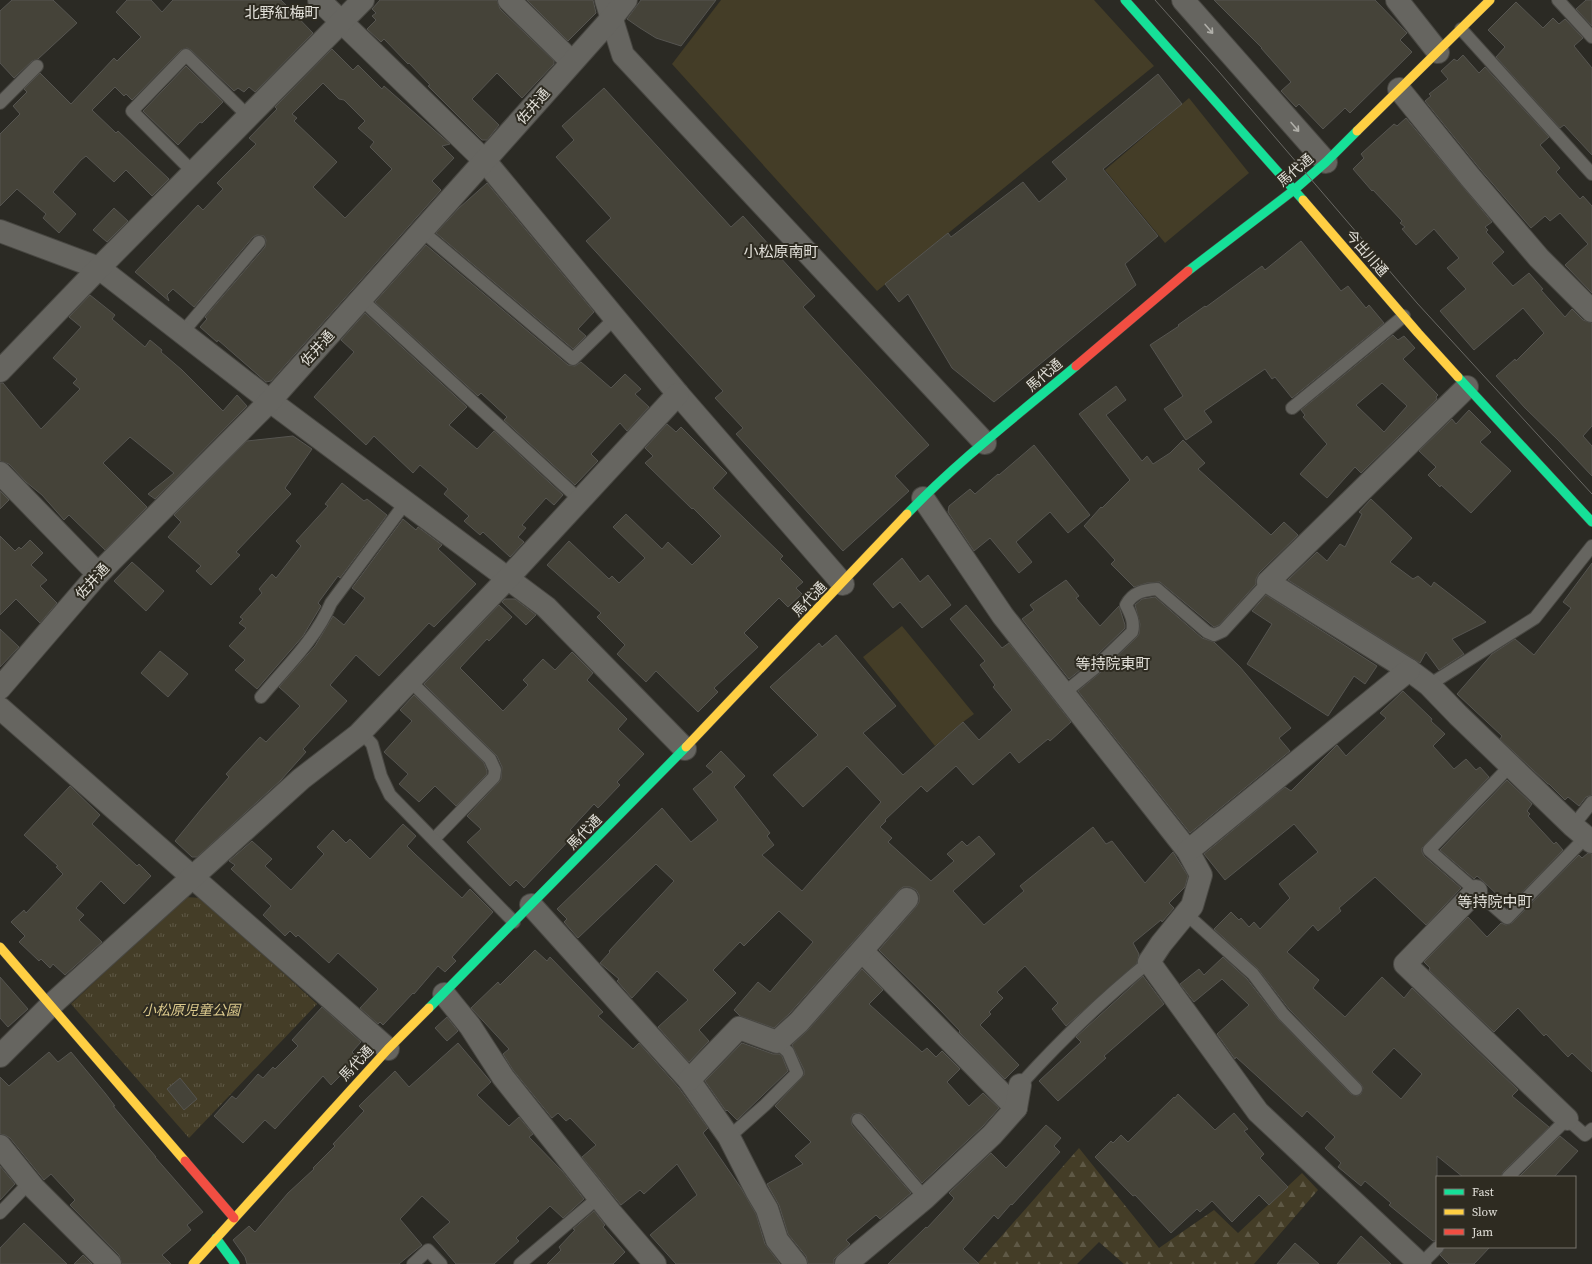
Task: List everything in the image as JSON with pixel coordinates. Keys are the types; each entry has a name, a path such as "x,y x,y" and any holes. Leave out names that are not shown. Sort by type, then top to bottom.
{"street":[{"path":"319,0 485,161 678,394 843,584"},
{"path":"0,371 99,268 363,0"},
{"path":"509,0 572,62"},
{"name":"佐井通","path":"0,688 98,574 270,401 361,300 572,62 608,10 626,0"},
{"name":"今出川通","path":"1125,0 1467,387 1592,522"},
{"path":"1183,0 1326,162"},
{"path":"1396,0 1438,52"},
{"name":"馬代通","path":"193,1264 388,1049 685,749 923,498 985,443 1198,263 1294,190 1326,162 1490,0"},
{"path":"608,10 623,55 985,443"},
{"path":"1399,89 1470,177 1539,258 1592,311"},
{"path":"0,230 99,268 270,401 546,607 685,749"},
{"path":"1467,387 1268,582 1409,670 1429,685 1458,715 1584,835"},
{"path":"0,1056 50,1006 301,779 361,732 507,579 678,394"},
{"path":"0,473 98,574"},
{"path":"923,498 1003,616 1188,851 1201,875 1192,906 1185,913 1149,962 1258,1112 1421,1264"},
{"path":"1188,851 1409,670"},
{"path":"0,708 388,1049"},
{"path":"1476,891 1405,964 1566,1118"},
{"path":"689,1080 739,1028 777,1042 799,1022 907,899"},
{"path":"531,905 689,1080 729,1137 767,1209 777,1240 796,1264"},
{"path":"0,947 234,1218"},
{"path":"862,951 1016,1108"},
{"path":"444,994 470,1026 503,1077 655,1264"},
{"path":"846,1264 925,1198 992,1135 1016,1108 1020,1085"},
{"path":"0,1146 29,1183 110,1264"},
{"path":"216,1238 235,1264"}],"lane":[{"path":"1558,0 1592,37"},
{"path":"1461,29 1592,174"},
{"path":"193,172 132,111 181,61 186,56 248,116"},
{"path":"0,103 37,66"},
{"path":"422,231 573,359 615,318"},
{"path":"182,333 259,242"},
{"path":"361,300 580,500"},
{"path":"1292,408 1404,316"},
{"path":"260,697 315,632 326,615 331,603 406,502"},
{"path":"1429,685 1535,618 1592,546"},
{"path":"1064,693 1096,667 1132,632 1132,620 1126,605 1130,598 1135,594 1146,590 1158,589 1207,632 1214,635 1223,631 1268,582"},
{"path":"410,681 490,759 496,770 494,777 434,839"},
{"path":"361,732 372,744 381,776 390,795 514,922"},
{"path":"1510,765 1429,850 1507,918 1584,835 1592,802"},
{"path":"1185,913 1253,974 1282,1014 1356,1088"},
{"path":"1020,1085 1049,1054 1125,981 1149,962"},
{"path":"729,1137 765,1105 797,1073 788,1052 777,1042"},
{"path":"1509,1176 1566,1118 1585,1135 1592,1129"},
{"path":"858,1120 925,1198"},
{"path":"0,1213 29,1183"},
{"path":"520,1264 599,1197"},
{"path":"1421,1264 1437,1248"},
{"path":"413,1264 428,1250 441,1264"}],"green space":[{"path":"721,0 1094,0 1154,66 877,291 672,64"},
{"path":"1189,98 1249,173 1165,243 1105,170"},
{"path":"902,626 974,714 935,746 863,657"},
{"name":"小松原児童公園","path":"185,897 202,898 317,1004 189,1138 71,1004"},
{"path":"1079,1148 1159,1248 1214,1210 1238,1233 1302,1173 1318,1190 1254,1264 1124,1264 1099,1242 1077,1264 977,1264"}],"building":[{"path":"12,0 53,0 77,23 38,59 32,61 14,78 0,63 0,11"},
{"path":"127,0 151,0 162,12 173,0 281,0 313,33 255,92 249,87 244,92 238,88 234,91 191,50 187,48 181,50 132,100 126,94 124,96 115,87 92,110 116,133 118,131 169,179 152,196 126,170 114,182 86,156 53,192 76,214 59,233 43,218 46,214 17,189 0,206 0,134 20,114 13,106 27,92 24,89 40,73 71,104 114,58 117,61 141,37 116,12"},
{"path":"380,0 497,0 500,9 554,61 554,64 522,98 497,73 472,99 499,125 487,140 482,140 428,86 430,85 409,63 408,64 384,39 381,42 367,29 376,20 372,16 376,13 372,9"},
{"path":"527,0 593,0 596,13 568,41"},
{"path":"641,0 716,0 681,46 656,38 627,19"},
{"path":"1214,0 1375,0 1407,33 1400,40 1412,52 1350,113 1345,108 1323,129 1299,104 1296,107 1281,91 1291,82 1262,48"},
{"path":"1586,0 1592,0 1592,26 1576,9"},
{"path":"1516,2 1543,28 1553,18 1559,24 1565,19 1583,38 1574,46 1592,68 1592,155 1564,125 1560,128 1496,57 1505,47 1488,30"},
{"path":"332,49 353,70 358,65 382,89 384,86 450,144 442,146 454,158 432,181 441,190 271,381 266,382 218,340 217,342 200,327 207,319 205,317 265,247 266,240 264,236 257,235 253,237 194,307 173,289 167,295 169,301 135,272 198,205 203,210 223,189 217,183 256,144 249,138 277,109 275,107","holes":["323,83 339,99 344,100 365,121 358,128 374,142 370,147 392,169 345,218 313,187 337,162 294,121 297,118 292,114"]},
{"path":"1463,55 1479,73 1485,67 1549,137 1540,145 1560,168 1556,172 1580,199 1583,196 1592,206 1592,293 1565,265 1588,244 1560,213 1550,221 1545,216 1531,228 1480,169 1425,101 1431,96 1429,94 1448,79 1441,71 1454,59 1457,61"},
{"path":"186,66 223,102 202,123 200,122 178,145 143,111"},
{"path":"1158,74 1182,104 1103,169 1158,236 1125,264 1136,285 994,402 952,368 908,294 899,302 885,284 948,233 951,237 1023,182 1039,202 1067,179 1052,162"},
{"path":"604,88 731,227 743,216 815,296 803,307 929,445 895,476 909,491 843,551 736,434 743,428 715,398 723,391 586,241 611,218 556,157 574,140 562,126"},
{"path":"1406,118 1492,222 1485,227 1488,230 1486,232 1504,252 1492,263 1513,286 1529,273 1543,289 1541,290 1565,317 1572,309 1583,320 1592,323 1592,426 1583,436 1592,446 1592,476 1525,408 1496,376 1515,359 1516,361 1544,333 1523,308 1474,350 1440,311 1466,289 1447,268 1459,258 1434,229 1416,245 1402,229 1405,227 1400,223 1402,221 1373,190 1372,191 1353,169 1364,158 1361,154 1394,124 1397,126"},
{"path":"487,183 594,312 578,329 586,336 573,349 436,233 459,208"},
{"path":"114,208 128,221 107,242 93,230"},
{"path":"1301,241 1341,291 1348,286 1366,308 1369,305 1384,323 1292,398 1275,377 1272,379 1265,369 1204,411 1212,422 1186,440 1164,409 1183,396 1150,345 1179,326 1178,325 1205,306 1206,307 1262,266 1265,270"},
{"path":"426,245 568,365 575,366 581,362 611,388 625,374 641,389 635,394 649,407 627,431 620,423 591,454 598,461 575,485 504,420 507,417 481,393 478,396 375,302"},
{"path":"90,295 115,315 112,319 145,347 150,340 162,350 161,352 182,370 223,411 237,395 247,406 155,499 148,494 174,473 130,437 103,463 147,507 105,550 69,515 64,520 42,495 26,482 9,464 0,461 0,383 3,383 41,429 80,389 73,383 77,379 53,358 81,327 69,317"},
{"path":"365,313 467,407 449,425 477,449 494,431 563,495 554,505 546,498 522,525 526,528 518,537 524,542 510,557 483,532 480,535 464,521 469,516 444,494 448,489 420,465 413,473 374,436 366,445 314,397 354,352 341,340"},
{"path":"1393,335 1398,340 1404,336 1415,348 1403,359 1438,395 1436,397 1437,399 1361,473 1355,467 1327,498 1300,474 1327,444 1303,417 1305,415 1301,410","holes":["1382,383 1407,406 1384,432 1356,405"]},
{"path":"1116,386 1126,400 1106,415 1142,461 1147,456 1153,464 1170,453 1183,440 1205,463 1198,469 1271,535 1284,522 1298,535 1259,573 1256,579 1256,584 1219,625 1214,627 1160,582 1147,583 1134,587 1111,564 1115,560 1084,526 1101,507 1102,508 1130,480 1079,414"},
{"path":"1469,410 1491,432 1480,442 1511,471 1471,513 1428,475 1436,467 1419,451 1452,419 1456,424"},
{"path":"667,424 676,432 681,427 727,473 713,488 783,556 780,559 803,582 796,588 802,594 788,607 779,598 744,633 758,647 714,688 718,692 698,712 656,671 646,682 617,654 625,645 597,617 601,613 547,565 569,541 609,579 612,576 619,583 645,558 613,527 626,514 662,549 668,542 692,565 721,536 645,463 653,456 645,448"},
{"path":"293,436 312,449 285,488 291,494 236,552 240,555 211,585 196,571 201,566 168,537 181,522 174,515 247,441"},
{"path":"1034,445 1090,515 1068,533 1050,512 1016,542 1032,562 1019,573 990,538 974,551 948,512 949,506 970,489 975,494"},
{"path":"342,483 364,501 367,499 387,515 340,578 338,576 318,603 321,606 303,636 257,689 235,670 245,660 229,646 246,628 239,623 243,619 240,617 262,593 259,589 272,574 276,578 301,546 296,541 328,506 325,504"},
{"path":"0,491 9,500 0,509"},
{"path":"1371,499 1412,538 1390,562 1413,579 1418,576 1431,587 1434,582 1486,622 1452,639 1464,654 1439,670 1426,652 1420,663 1288,580 1317,552 1327,561 1340,544 1345,547 1362,514 1359,512"},
{"path":"403,519 416,530 418,527 442,545 438,549 476,584 434,627 429,623 379,676 356,655 330,685 347,701 303,749 306,752 281,780 197,857 192,857 175,841 229,777 226,774 260,737 266,742 300,706 279,687 315,646 333,616 344,625 365,598 352,588"},
{"path":"0,536 15,551 19,547 21,549 30,540 43,553 31,565 47,580 40,586 57,603 40,623 16,599 0,615"},
{"path":"902,558 920,582 928,575 951,605 922,628 900,602 893,608 873,584"},
{"path":"132,562 164,591 146,611 114,581"},
{"path":"1592,563 1592,795 1586,797 1579,806 1568,797 1565,800 1500,739 1502,736 1457,694 1492,654 1515,639 1534,655 1571,608 1563,602"},
{"path":"1066,580 1079,596 1076,598 1100,626 1119,606 1125,625 1125,628 1091,661 1069,679 1022,619 1034,610 1030,605"},
{"path":"1266,595 1377,666 1365,684 1354,676 1328,716 1247,664 1272,624 1252,611"},
{"path":"1155,597 1202,638 1214,642 1240,667 1291,728 1279,738 1290,751 1190,833 1078,691 1101,672 1137,637 1139,634 1140,624 1135,605 1142,599"},
{"path":"505,599 515,599 536,615 526,625 502,602"},
{"path":"499,605 512,617 489,641 487,639 460,668 503,711 528,685 523,680 543,659 555,670 572,652 593,673 587,680 627,719 618,729 644,754 617,782 620,785 598,808 594,804 570,830 575,834 524,888 516,880 510,886 467,842 481,829 467,816 501,779 502,767 497,756 424,684"},
{"path":"966,605 1002,648 1009,643 1071,722 1050,741 1048,739 1019,763 1010,752 973,785 956,766 927,792 921,786 885,820 886,821 880,827 892,838 888,842 931,881 954,861 947,854 962,841 967,846 979,836 995,854 953,891 984,925 1024,891 1020,886 1093,827 1106,844 1112,841 1145,883 1173,852 1188,876 1185,887 1169,903 1174,908 1162,922 1161,920 1133,943 1139,954 1137,963 1066,1026 1052,1009 1058,1003 1025,966 997,992 1003,998 989,1012 991,1014 980,1025 1019,1065 1005,1079 938,1008 879,950 919,902 919,895 916,890 910,887 903,887 898,891 790,1013 774,1028 740,1016 734,1010 758,982 770,992 813,942 779,911 744,946 740,942 713,970 736,993 699,1030 709,1041 689,1062 658,1027 688,1000 657,971 632,998 617,981 619,979 600,963 610,952 609,951 674,881 656,864 578,938 564,922 567,919 557,909 662,808 691,842 718,820 693,789 713,772 706,766 721,751 745,776 734,787 770,833 767,836 774,845 762,855 802,891 881,802 847,766 803,807 773,775 818,735 770,687 819,643 822,647 836,635 896,706 863,733 903,775 963,722 979,740 1012,710 993,687 995,685 980,665 985,661 950,619"},
{"path":"0,629 19,647 0,667"},
{"path":"160,651 188,674 168,697 141,673"},
{"path":"1403,691 1445,734 1433,746 1454,769 1466,759 1476,770 1480,767 1489,777 1422,848 1424,856 1461,888 1426,925 1375,877 1339,908 1341,911 1318,931 1313,925 1287,952 1319,980 1313,988 1345,1017 1382,977 1404,998 1412,988 1518,1090 1512,1096 1549,1127 1503,1172 1501,1176 1462,1176 1437,1156 1436,1240 1433,1241 1389,1205 1391,1203 1365,1181 1361,1186 1338,1167 1341,1163 1325,1148 1335,1137 1307,1111 1302,1117 1236,1057 1235,1059 1217,1034 1249,1005 1222,979 1194,1002 1180,984 1199,969 1204,975 1223,957 1247,979 1278,1019 1351,1094 1357,1096 1361,1094 1363,1088 1361,1084 1289,1009 1258,969 1214,929 1231,912 1239,920 1241,918 1249,927 1254,922 1260,929 1290,898 1279,884 1318,852 1294,824 1225,880 1204,854 1285,787 1291,791 1337,745 1346,756 1386,718 1380,713","holes":["1394,1048 1422,1074 1401,1099 1372,1072"]},
{"path":"414,695 484,763 487,774 456,806 435,786 419,802 399,784 408,774 384,752 412,721 400,710"},
{"path":"1507,780 1532,804 1527,811 1530,814 1528,816 1554,844 1556,842 1563,850 1509,906 1477,876 1474,879 1440,850"},
{"path":"70,786 100,815 92,824 137,866 139,864 151,876 124,904 101,881 76,908 84,915 79,920 102,942 65,975 53,964 50,968 41,959 39,961 19,942 25,936 11,922 24,910 26,913 63,874 56,867 58,866 24,835"},
{"path":"403,824 416,836 407,846 415,854 462,898 470,889 493,912 452,957 456,961 445,972 438,966 414,994 413,993 383,1025 380,1022 378,1024 360,1008 378,989 338,953 329,963 298,935 296,937 290,931 285,936 263,915 271,906 231,869 235,865 229,861 252,841 272,859 265,866 291,890 324,854 317,847 333,830 346,843 350,839 370,859"},
{"path":"1588,853 1592,854 1592,1072 1572,1053 1568,1057 1546,1034 1544,1036 1518,1008 1494,1032 1429,970 1430,968 1424,962 1468,917 1487,937 1501,923 1506,925 1512,923 1579,855 1582,858"},
{"path":"535,950 547,961 550,957 603,1012 598,1016 633,1049 639,1043 679,1088 708,1128 703,1133 741,1188 756,1214 765,1244 780,1264 676,1264 650,1235 697,1195 677,1164 644,1194 640,1190 621,1205 582,1157 596,1145 570,1118 566,1121 558,1113 552,1118 513,1070 503,1054 509,1049 471,1008 498,982 500,985"},
{"path":"862,969 883,990 869,1004 922,1052 927,1048 936,1057 942,1051 960,1069 947,1082 969,1106 983,1093 999,1108 983,1126 922,1183 864,1115 860,1113 853,1114 851,1118 852,1125 911,1193 880,1219 876,1215 846,1240 850,1244 834,1259 834,1264 808,1264 806,1256 788,1234 779,1205 767,1184 803,1164 795,1156 811,1142 775,1106 804,1075 804,1070 792,1045 808,1030"},
{"path":"1143,976 1164,1004 1104,1056 1106,1058 1058,1101 1039,1081 1081,1042 1076,1037"},
{"path":"0,977 28,1009 8,1027 0,1018"},
{"path":"322,1007 361,1042 352,1052 358,1058 331,1085 323,1076 275,1129 265,1120 243,1143 214,1116 232,1096 236,1099 258,1074 263,1078 273,1067 275,1069 298,1046 292,1040"},
{"path":"447,1017 458,1031 447,1041 435,1028"},
{"path":"458,1043 491,1082 477,1095 509,1126 519,1117 533,1134 529,1137 563,1172 584,1199 563,1218 550,1206 516,1238 519,1241 494,1264 456,1264 433,1237 450,1222 422,1196 400,1219 422,1245 399,1264 247,1264 245,1257 233,1240 249,1226 255,1232 288,1193 314,1169 313,1168 335,1146 333,1144 364,1111 359,1106 395,1071 409,1087"},
{"path":"742,1043 773,1054 779,1054 782,1056 788,1071 737,1120 727,1110 726,1111 705,1081"},
{"path":"49,1052 58,1062 71,1052 155,1157 203,1212 187,1225 191,1230 162,1255 171,1264 122,1264 119,1255 70,1205 75,1200 51,1174 44,1180 10,1138 0,1134 0,1077 9,1086"},
{"path":"180,1078 197,1099 184,1110 167,1089"},
{"path":"1178,1094 1215,1130 1234,1113 1248,1129 1244,1131 1264,1154 1260,1158 1288,1187 1269,1205 1259,1195 1232,1222 1212,1201 1200,1212 1197,1209 1171,1233 1135,1195 1133,1196 1095,1157 1111,1141 1113,1143 1121,1135 1128,1142"},
{"path":"1046,1125 1061,1138 1054,1146 1060,1152 998,1219 994,1215 963,1249 979,1264 888,1264 926,1227 927,1228 954,1198 949,1193 991,1153 1006,1168"},
{"path":"1560,1136 1578,1151 1555,1176 1520,1176"},
{"path":"0,1166 15,1184 0,1200"},
{"path":"594,1211 605,1225 603,1227 625,1252 613,1264 547,1264 561,1250 559,1247 575,1230 573,1229"},
{"path":"24,1223 67,1264 0,1264 0,1248"},
{"path":"1361,1236 1391,1264 1337,1264"},
{"path":"1295,1243 1319,1264 1277,1264"},
{"path":"1444,1248 1489,1248 1474,1264 1449,1264 1440,1255"},
{"path":"83,1255 92,1264 74,1264"}],"tram line":[{"path":"1155,0 1220,73 1417,303 1592,494"}],"traffic: fast":[{"path":"1125,0 1303,200"},
{"path":"1188,271 1294,190 1326,162 1357,131"},
{"path":"907,514 968,456 1076,366"},
{"path":"1458,377 1592,522"},
{"path":"429,1008 686,747"},
{"path":"216,1238 235,1264"}],"traffic: slow":[{"path":"1357,131 1490,0"},
{"path":"1303,200 1458,377"},
{"path":"686,747 907,514"},
{"path":"0,947 185,1161"},
{"path":"193,1264 388,1049 429,1008"}],"traffic: jam":[{"path":"1076,366 1188,271"},
{"path":"185,1161 234,1218"}],"district":[{"name":"北野紅梅町","path":"282,13"},
{"name":"小松原南町","path":"781,252"},
{"name":"等持院東町","path":"1113,664"},
{"name":"等持院中町","path":"1495,902"}]}
